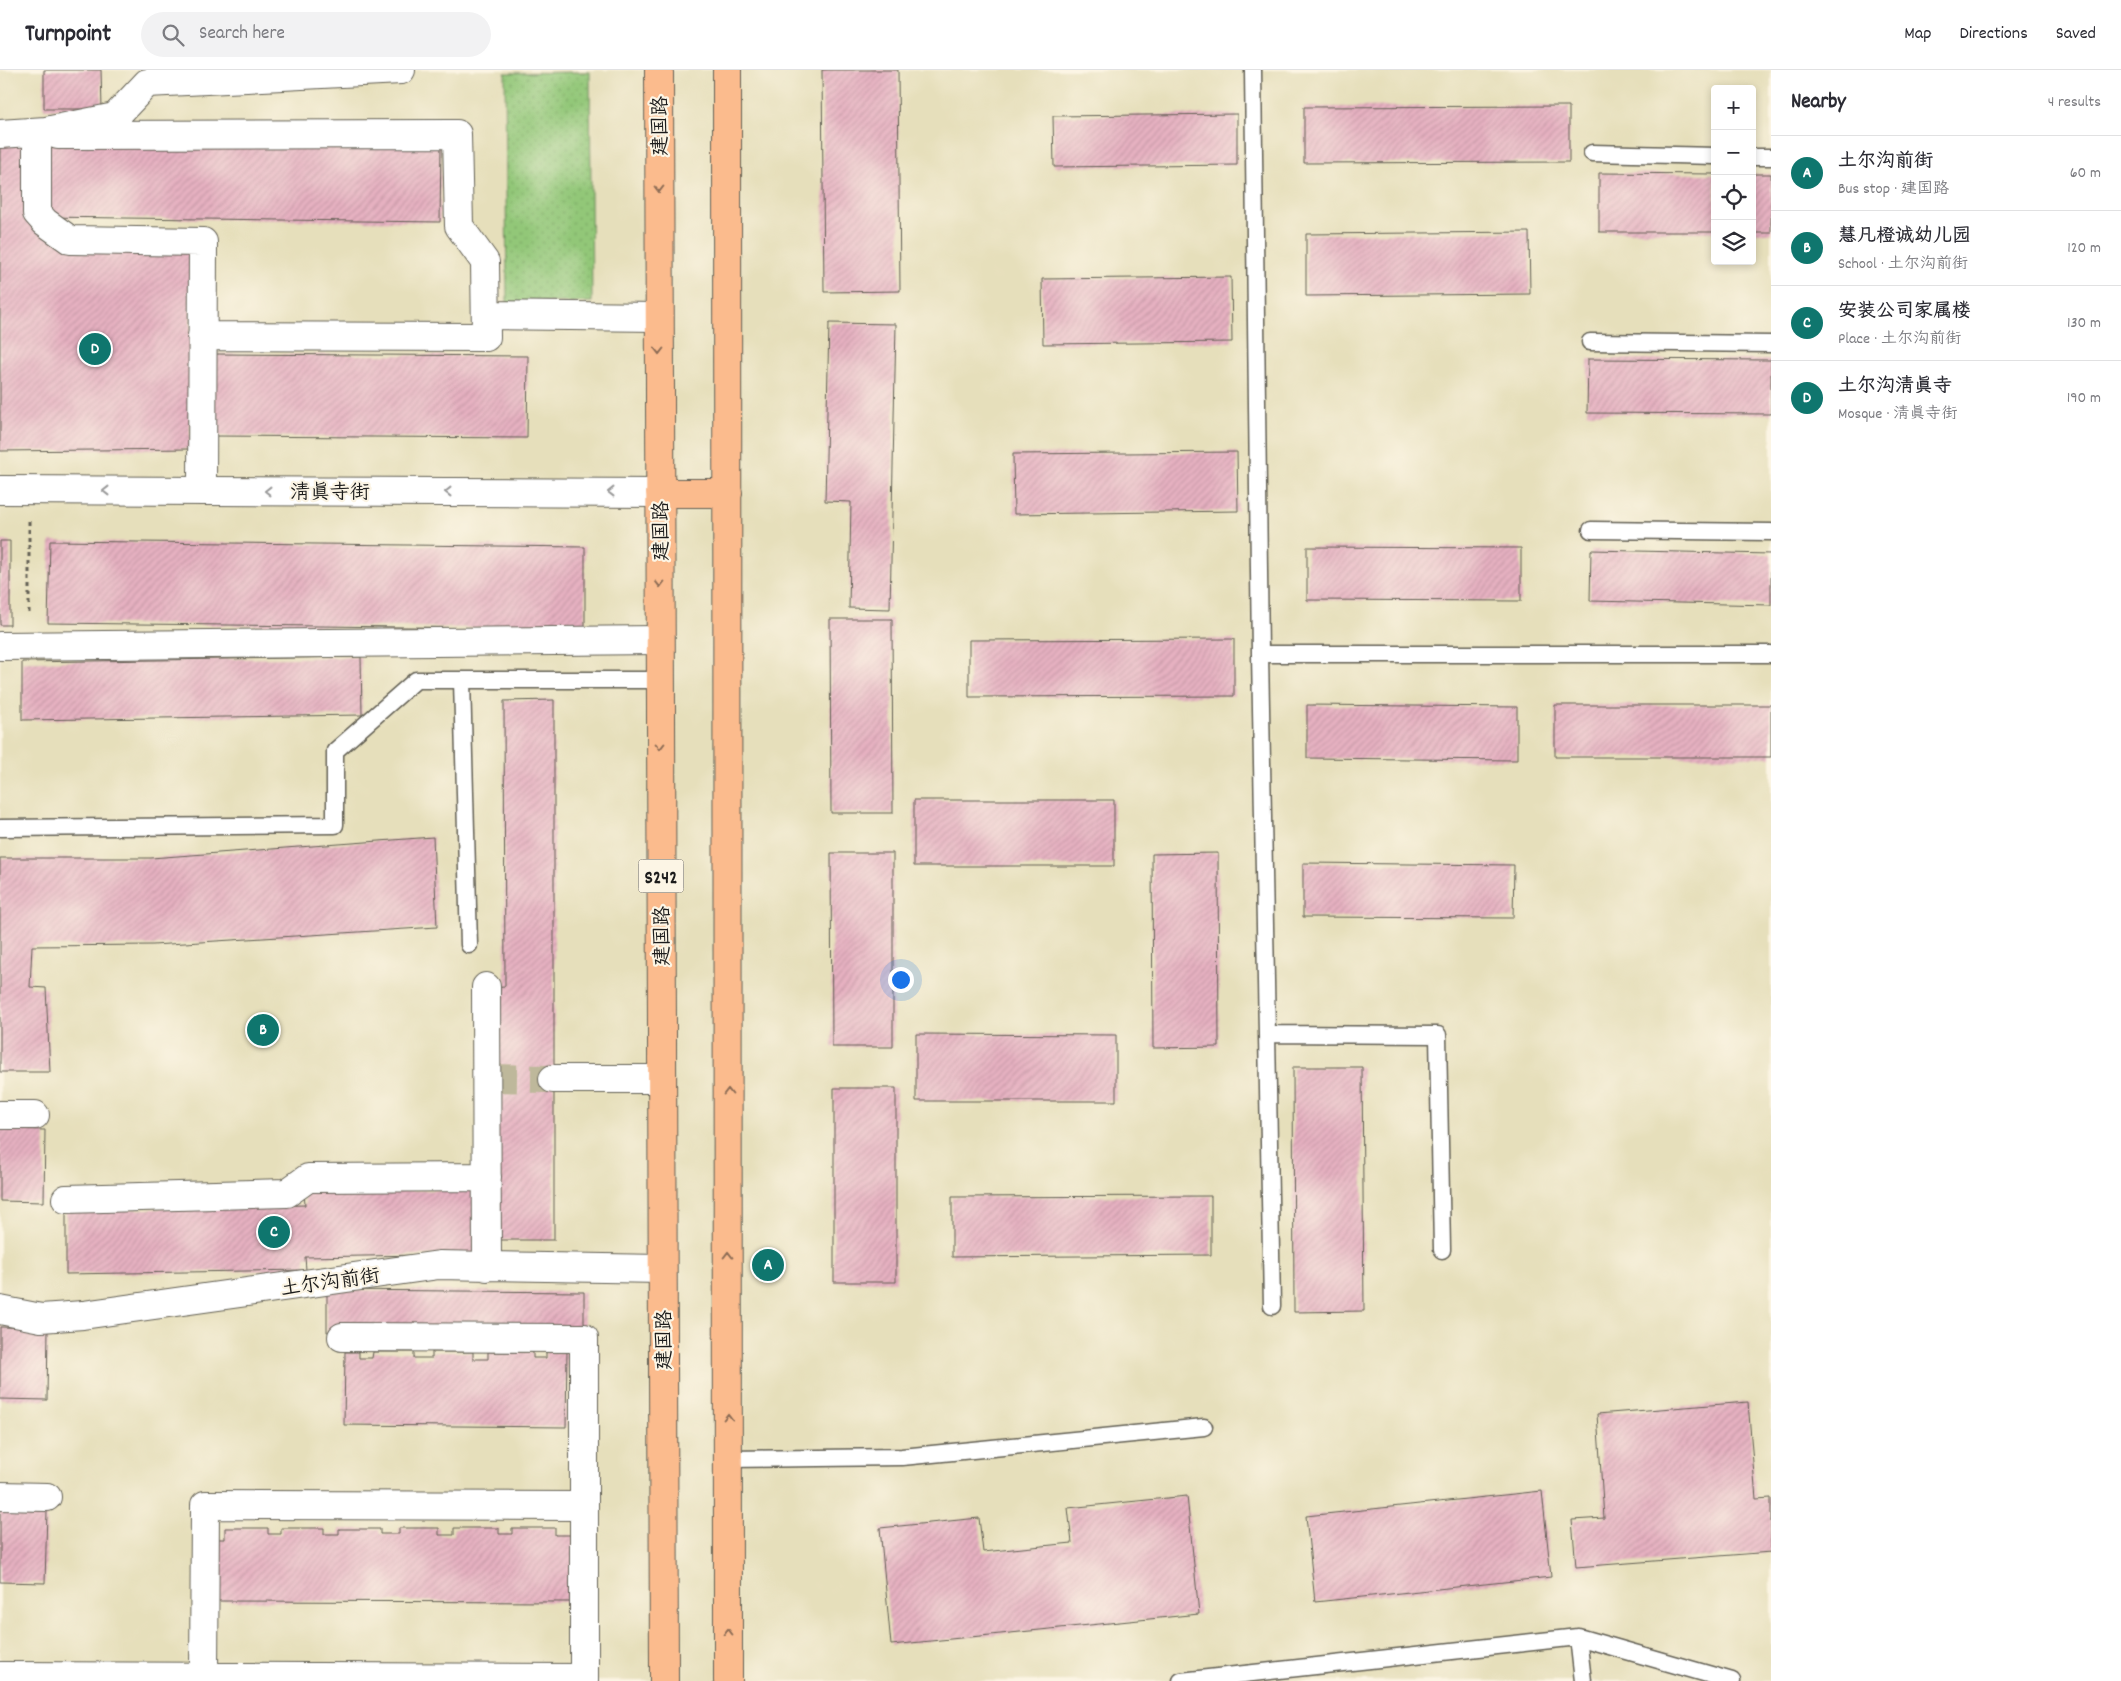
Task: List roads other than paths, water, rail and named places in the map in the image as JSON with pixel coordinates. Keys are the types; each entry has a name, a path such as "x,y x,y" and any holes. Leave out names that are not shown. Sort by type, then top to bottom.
{"main road":[{"name":"建国路","path":"659,70 664,1681"},
{"path":"727,70 728,1681"},
{"path":"660,493 728,493"}],"street":[{"path":"0,134 42,131 115,118 147,76 401,70"},
{"path":"42,131 58,134 457,134 458,226 485,262 486,337 202,336"},
{"path":"42,131 37,213 45,222 70,240 202,242 202,491"},
{"path":"486,315 659,317"},
{"name":"清真寺街","path":"0,490 660,493"},
{"path":"0,646 660,640"},
{"path":"486,987 483,1078 487,1177 487,1267"},
{"path":"553,1079 661,1079"},
{"path":"0,1115 35,1115"},
{"path":"66,1199 286,1193 308,1178 487,1177"},
{"name":"土尔沟前街","path":"0,1310 41,1318 83,1315 439,1265 662,1269"},
{"path":"0,1676 204,1679 584,1680 584,1338 342,1336"},
{"path":"0,1496 47,1496"},
{"path":"204,1679 205,1505 583,1506"}],"lane":[{"path":"1253,70 1260,654 1272,1306"},
{"path":"1592,153 1711,156"},
{"path":"1756,157 1771,157"},
{"path":"1590,342 1771,344"},
{"path":"1591,530 1771,532"},
{"path":"1260,654 1771,654"},
{"path":"0,828 335,825 335,751 416,680 660,680"},
{"path":"462,680 469,946"},
{"path":"1267,1034 1438,1035 1442,1250"},
{"path":"728,1459 902,1457 1204,1426"},
{"path":"1181,1681 1578,1637 1732,1681"},
{"path":"1578,1637 1583,1681"}],"tunnel":[{"path":"489,1078 553,1079"}],"place":[{"name":"土尔沟清真寺","path":"95,349"},
{"name":"慧凡橙诚幼儿园","path":"263,1030"},
{"name":"安装公司家属楼","path":"274,1232"},
{"name":"土尔沟前街","path":"768,1265"}]}
